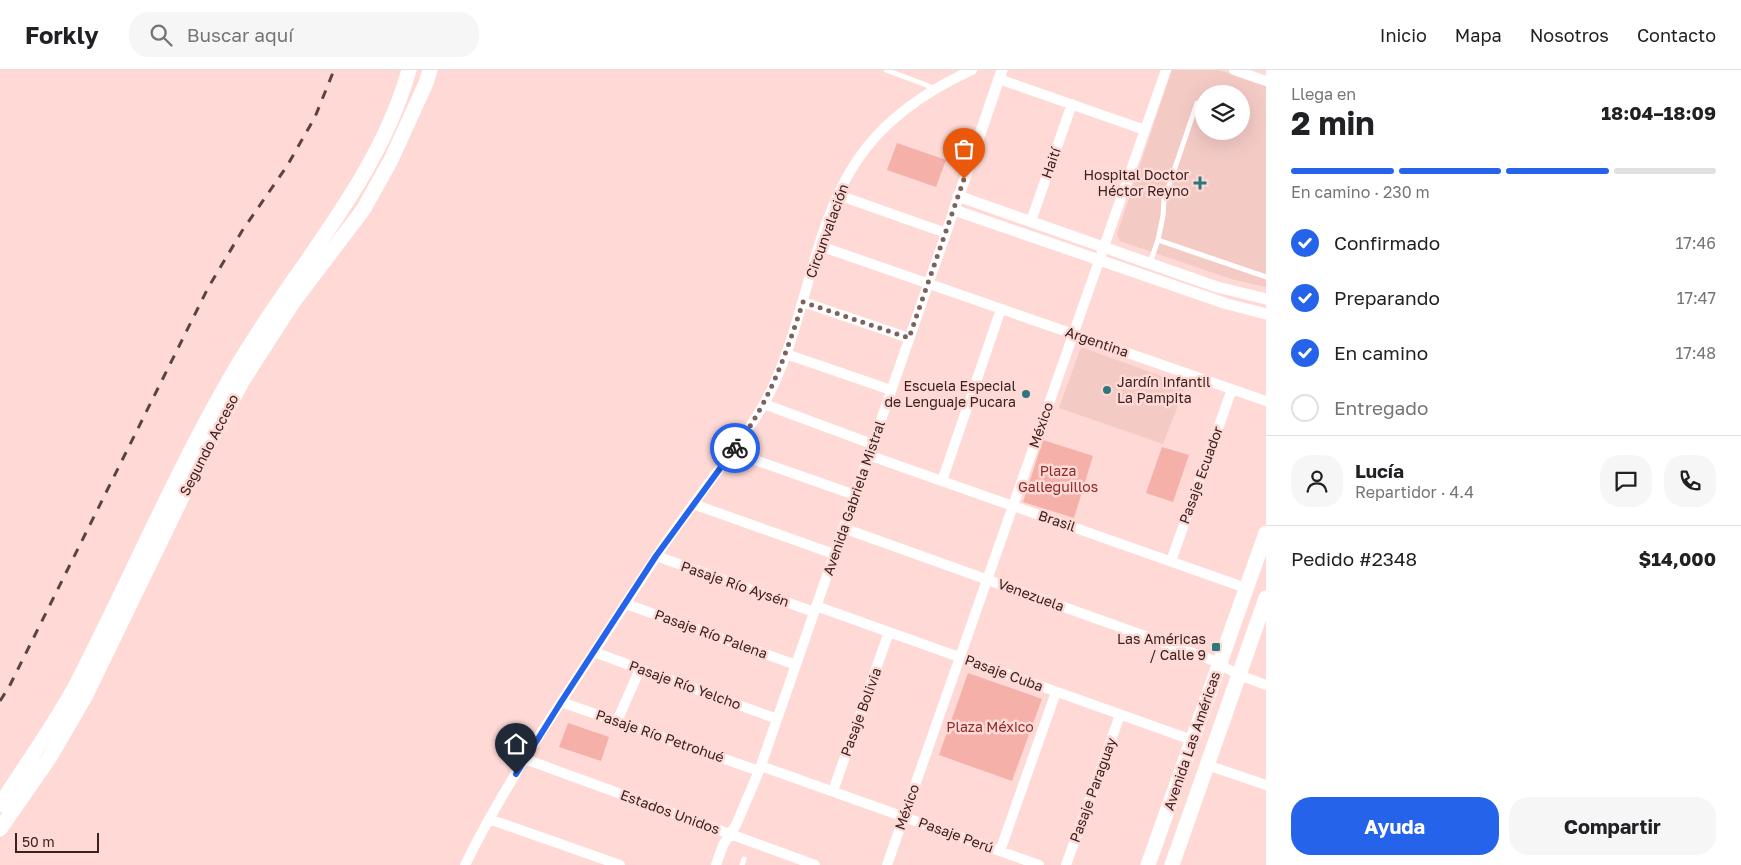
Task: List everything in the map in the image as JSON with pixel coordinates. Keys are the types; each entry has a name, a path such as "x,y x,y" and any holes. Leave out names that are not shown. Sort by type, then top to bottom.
{"main road":[{"name":"Segundo Acceso","path":"0,805 44,740 73,690 194,444 233,373 268,316 363,176 388,128 409,70"},
{"name":"Segundo Acceso","path":"0,829 50,757 86,695 194,472 243,380 294,301 346,233 378,184 391,160 430,70"},
{"name":"Avenida Las Américas","path":"1148,865 1266,533"},
{"name":"Avenida Las Américas","path":"1172,865 1266,598"}],"street":[{"name":"Circunvalación","path":"464,865 525,759 656,556 732,452 764,404 786,354 838,195 856,162 879,132 905,108 935,89 972,70"},
{"name":"México","path":"887,865 1166,70"},
{"path":"1234,70 1266,81"},
{"path":"1001,74 1072,104 1145,130"},
{"name":"Avenida Gabriela Mistral","path":"716,865 760,768 1001,74"},
{"name":"Haití","path":"1031,221 1072,104"},
{"path":"838,195 946,233"},
{"path":"958,196 1232,292 1266,298"},
{"path":"954,210 1227,304 1266,312"},
{"name":"Argentina","path":"820,246 1266,401"},
{"path":"803,302 909,338"},
{"path":"942,481 1001,309"},
{"path":"786,354 891,390"},
{"name":"Pasaje Ecuador","path":"1171,561 1232,389"},
{"path":"764,404 872,444"},
{"path":"732,452 855,495"},
{"name":"Brasil","path":"868,455 1246,588"},
{"path":"693,504 834,554"},
{"name":"Venezuela","path":"843,528 1220,663 1239,675 1266,685"},
{"name":"Pasaje Río Aysén","path":"656,556 815,609"},
{"name":"Pasaje Río Palena","path":"626,604 796,665"},
{"name":"Pasaje Cuba","path":"815,609 889,632 1192,740"},
{"name":"Pasaje Bolivia","path":"833,791 889,632"},
{"name":"Pasaje Río Yelcho","path":"594,652 777,719"},
{"path":"617,721 640,669"},
{"path":"1000,851 1056,692"},
{"name":"Pasaje Río Petrohué","path":"561,702 760,768"},
{"name":"Pasaje Paraguay","path":"1066,865 1120,715"},
{"name":"Estados Unidos","path":"525,759 815,865"},
{"path":"1207,765 1266,785"},
{"name":"Pasaje Perú","path":"760,768 833,791 1039,865"},
{"path":"489,819 620,865"}],"lane":[{"path":"886,70 935,89"},
{"path":"1150,263 1158,240 1164,200 1195,109"},
{"path":"1158,240 1266,277"},
{"path":"742,865 744,859"}],"shaded area":[{"name":"Hospital Doctor Héctor Reyno","path":"1172,70 1219,70 1266,86 1266,287 1231,279 1120,241 1117,234"},
{"name":"Jardín Infantil La Pampita","path":"1081,347 1186,385 1163,444 1059,408"}],"green space":[{"path":"897,143 946,160 936,187 887,170"},
{"name":"Plaza Galleguillos","path":"1043,440 1093,456 1074,518 1023,502"},
{"path":"1162,447 1189,455 1173,502 1146,493"},
{"name":"Plaza México","path":"968,673 1042,699 1012,781 939,755"},
{"path":"568,723 609,737 601,761 559,747"}],"railway":[{"path":"0,701 9,687 208,288 242,231 287,166 315,117 334,70"}],"way so far":[{"path":"735,448 764,404 780,371 803,302 909,338 964,179"}],"place":[{"name":"Hospital Doctor Héctor Reyno","path":"1200,183"},
{"name":"Jardín Infantil La Pampita","path":"1107,390"},
{"name":"Escuela Especial de Lenguaje Pucara","path":"1026,394"},
{"name":"Las Américas / Calle 9","path":"1216,647"}],"route":[{"path":"516,774 656,556 735,448"}]}
